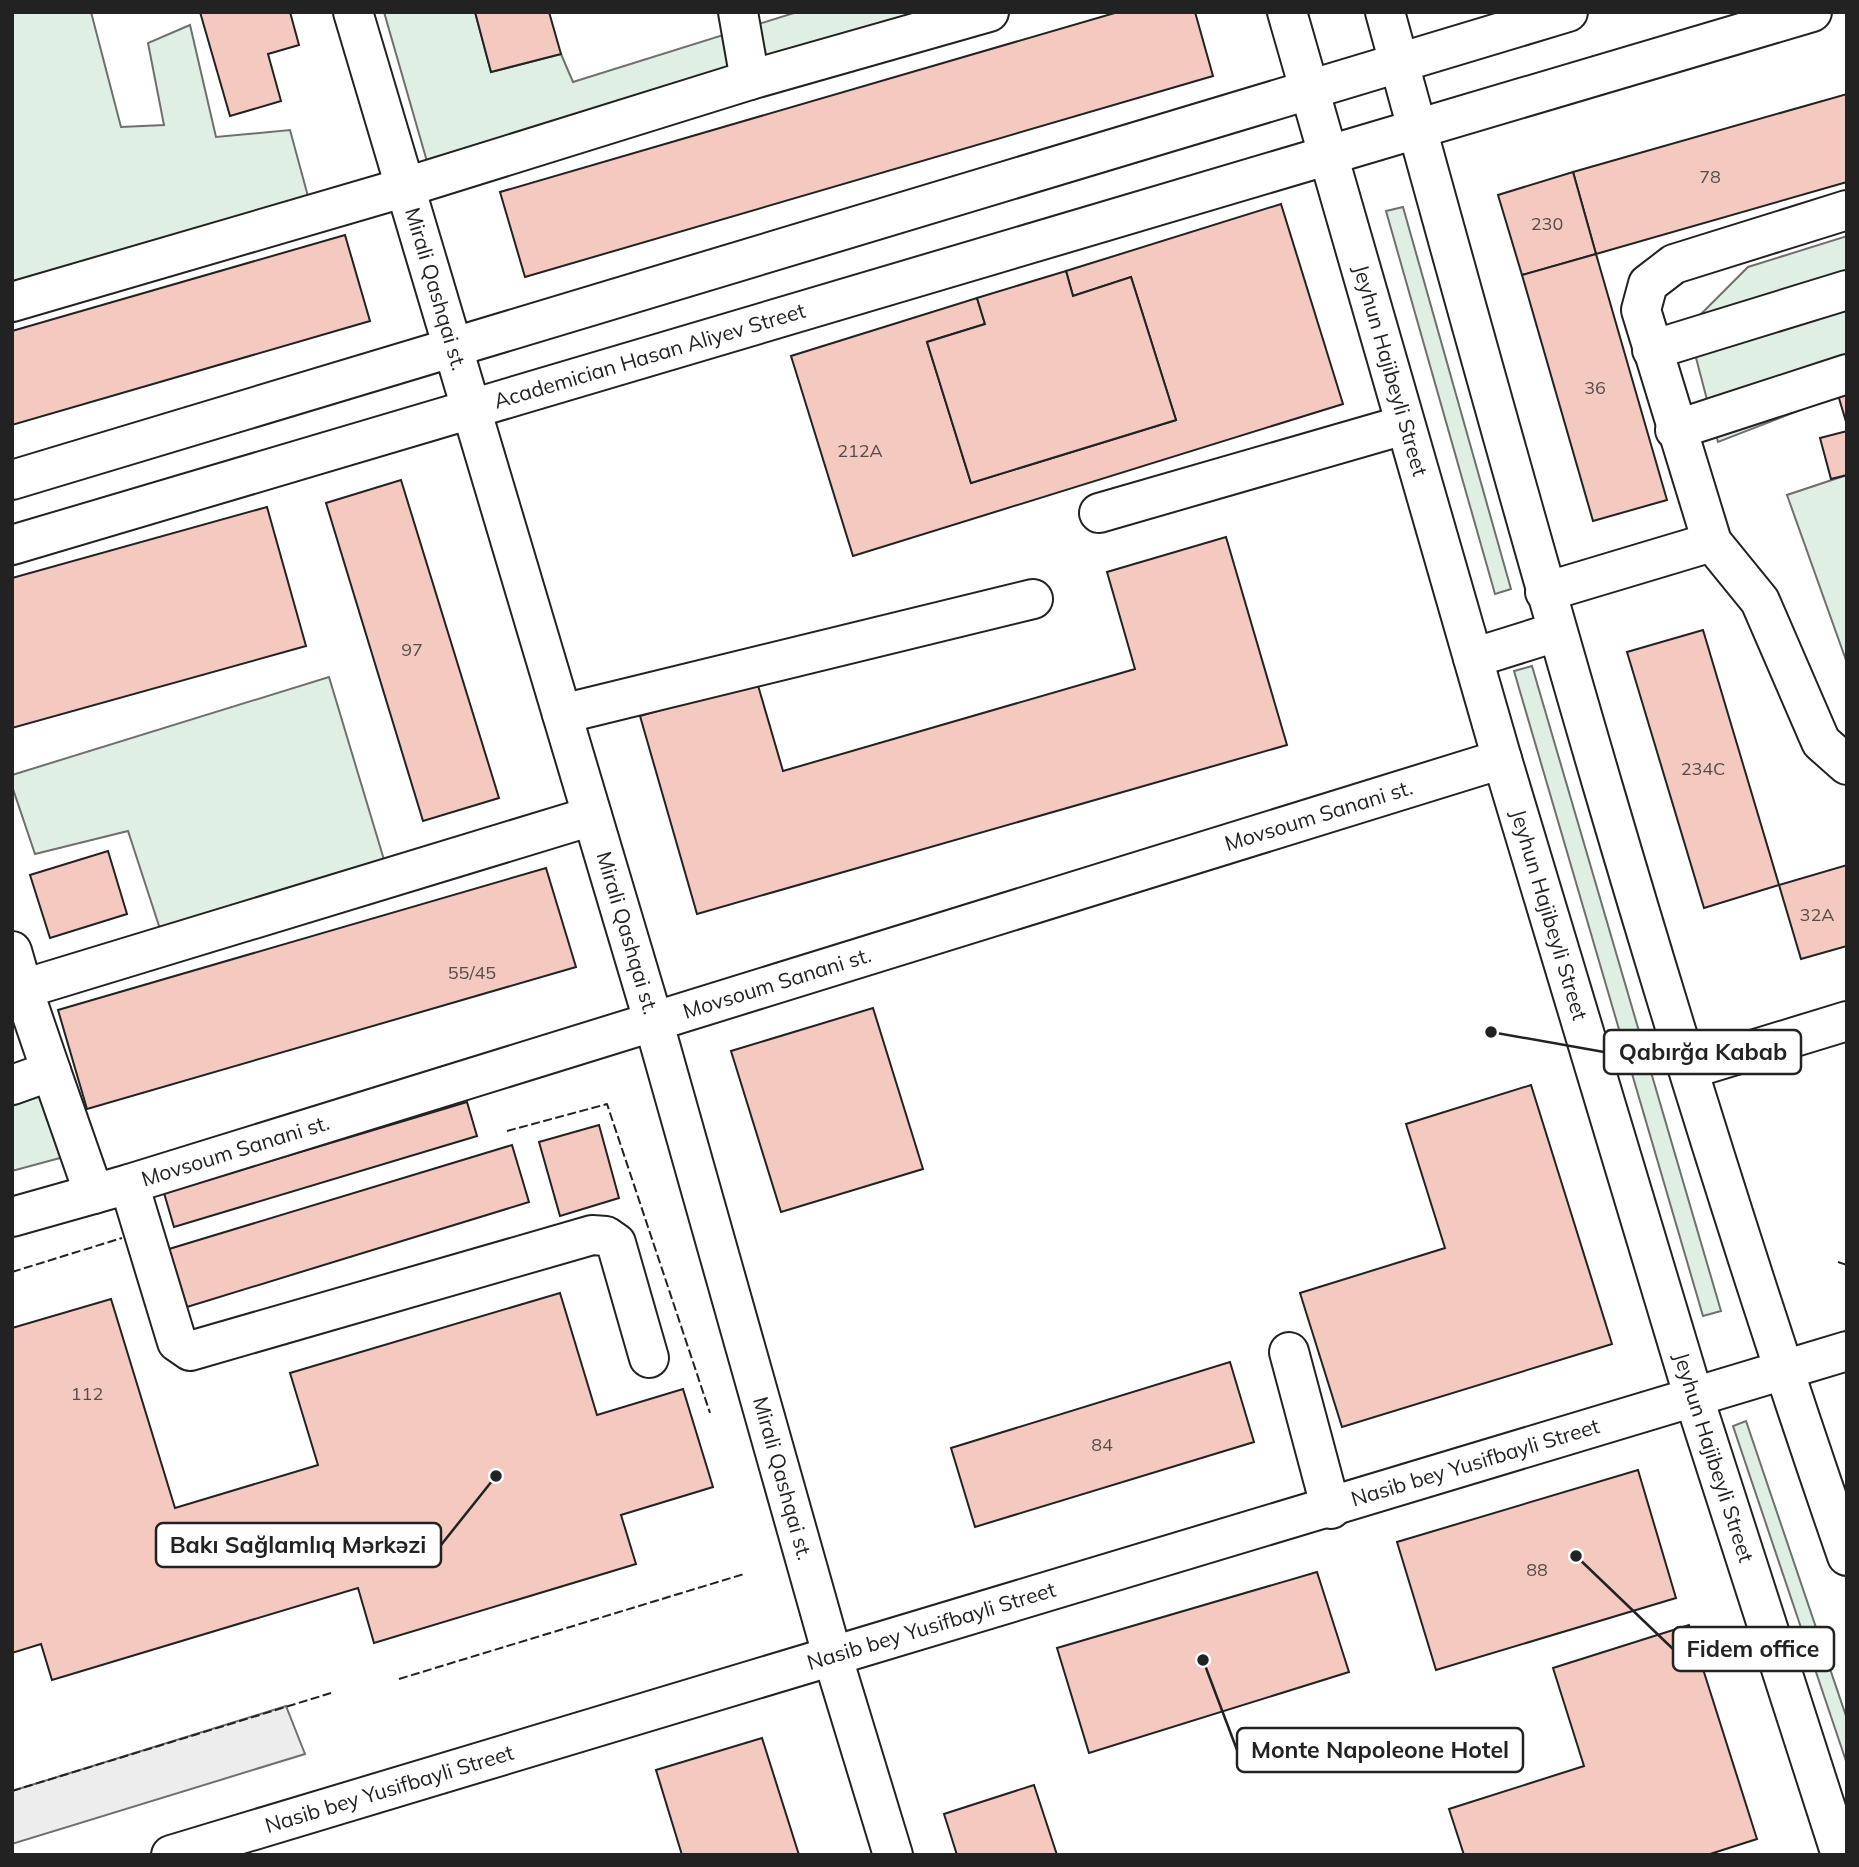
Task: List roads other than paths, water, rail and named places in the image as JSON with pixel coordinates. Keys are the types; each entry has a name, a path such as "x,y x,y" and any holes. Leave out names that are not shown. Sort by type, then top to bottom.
{"street":[{"name":"Mirali Qashqai st.","path":"353,12 474,408 653,1020 833,1658 893,1855"},
{"path":"738,12 750,80"},
{"path":"12,302 406,187 750,80 989,12"},
{"path":"1385,12 1556,632 1784,1370 1847,1556"},
{"path":"12,480 1568,12"},
{"name":"Academician Hasan Aliyev Street","path":"12,545 1810,13"},
{"name":"Jeyhun Hajibeyli Street","path":"1291,27 1404,425 1693,1398 1842,1855"},
{"path":"1847,210 1674,264 1648,284 1641,310 1675,430 1712,542 1760,601 1821,742 1847,765"},
{"path":"1652,350 1847,290"},
{"path":"1675,430 1847,374"},
{"path":"1100,513 1404,425"},
{"path":"1545,592 1712,542"},
{"path":"562,714 1033,599"},
{"path":"1473,658 1556,632"},
{"name":"Movsoum Sanani st.","path":"12,1217 111,1189 1502,759"},
{"path":"23,989 592,816"},
{"path":"12,951 51,1071 111,1189 177,1342 190,1350 593,1235 606,1236 616,1243 649,1359"},
{"path":"1690,1069 1847,1021"},
{"path":"12,1085 51,1071"},
{"path":"1784,1370 1847,1351"},
{"path":"1289,1352 1331,1509"},
{"name":"Nasib bey Yusifbayli Street","path":"174,1854 1331,1509 1784,1370"}],"place":[{"name":"Qabırğa Kabab","path":"1491,1032"},
{"name":"Bakı Sağlamlıq Mərkəzi","path":"496,1476"},
{"name":"Fidem office","path":"1576,1556"},
{"name":"Monte Napoleone Hotel","path":"1203,1660"}]}
